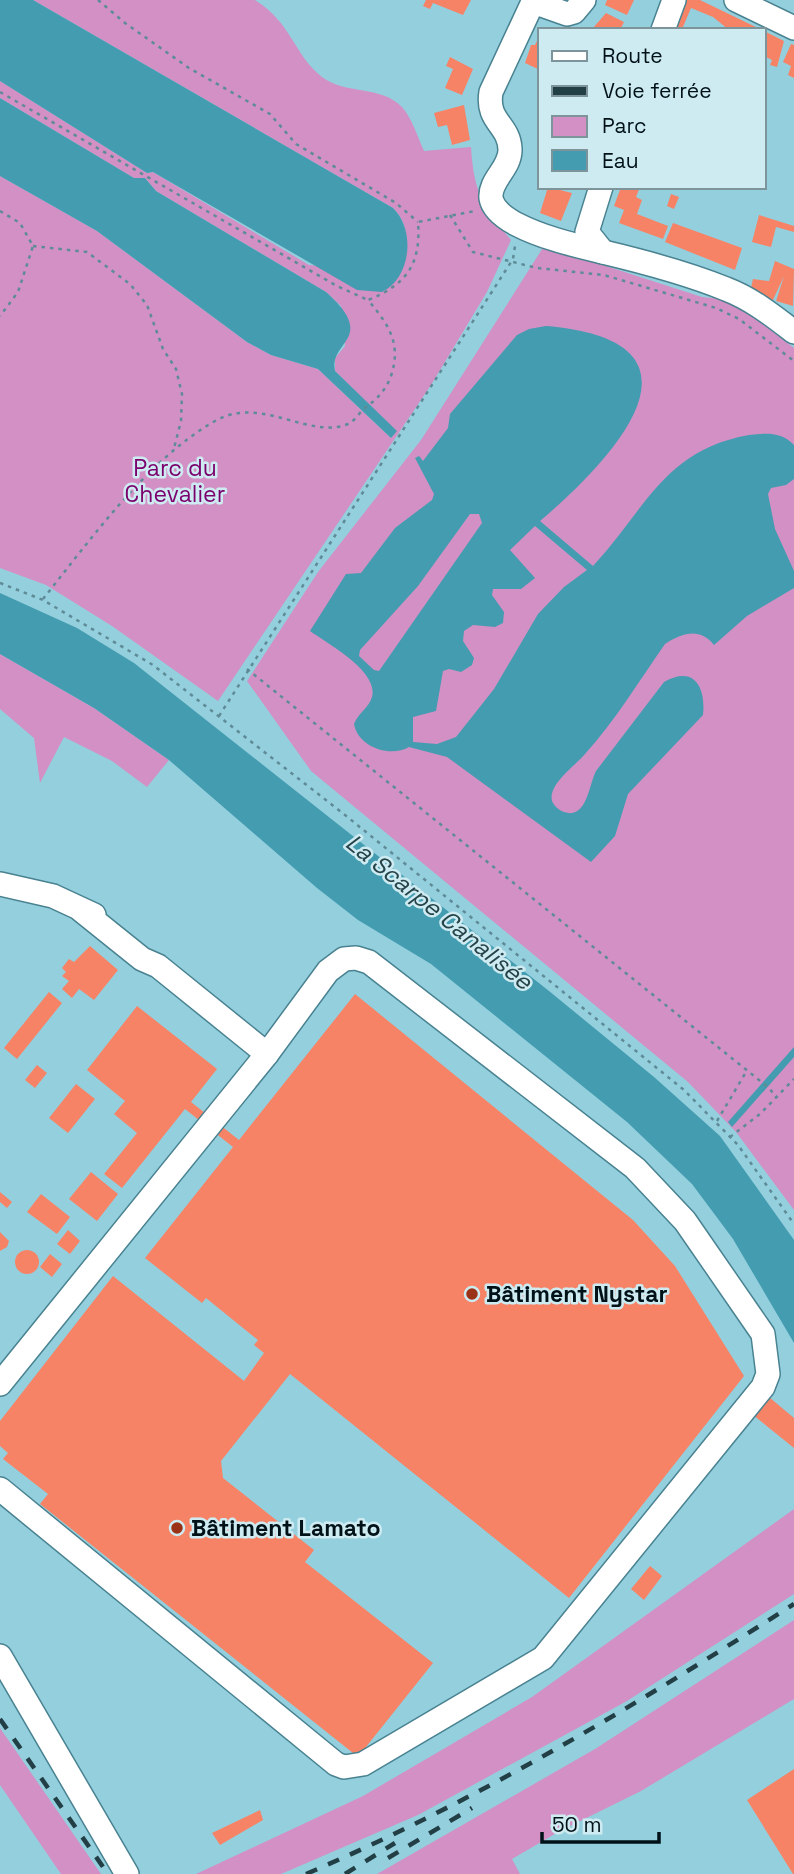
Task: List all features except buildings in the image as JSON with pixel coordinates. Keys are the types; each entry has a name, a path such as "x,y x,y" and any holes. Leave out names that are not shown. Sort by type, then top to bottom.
{"street":[{"path":"584,0 574,12 567,14 531,1 491,92 491,116 506,134 510,147 509,163 494,186 491,197 496,209 517,225 571,245 702,280 739,294 751,299 794,332"},
{"path":"664,28 674,0"},
{"path":"736,0 794,28"},
{"path":"600,189 587,232 603,252"},
{"path":"0,884 53,896 81,910 142,959 158,966 267,1054"},
{"path":"0,1384 267,1054 328,971 344,959 356,958 369,962 635,1168 685,1222 763,1334 768,1374 763,1387 543,1658 362,1764 354,1766 336,1764 0,1489"},
{"path":"0,1656 127,1874"}],"path":[{"path":"98,0 125,23 189,68 270,114 296,144 396,203 418,222"},
{"path":"0,92 337,286 368,300 391,328 395,364 388,383 350,423 318,427 260,411 218,419 174,449 110,519 43,600"},
{"path":"418,222 496,209"},
{"path":"0,211 20,223 33,246 18,292 0,316"},
{"path":"450,215 473,252 513,259 537,268 604,275 716,309 739,319 794,361"},
{"path":"368,300 386,293 404,278 415,262 418,222"},
{"path":"218,717 513,259 517,225"},
{"path":"33,246 87,252 130,284 147,305 163,349 176,369 182,394 181,421 174,449"},
{"path":"0,583 43,600 153,665 523,959 684,1090 717,1121 794,1224"},
{"path":"247,669 438,819 769,1088 777,1098"},
{"path":"717,1121 747,1071"},
{"path":"730,1137 777,1098 794,1079"}],"green space":[{"name":"Parc du Chevalier","path":"33,0 255,0 277,19 305,59 322,77 331,83 384,96 402,107 412,122 424,151 471,147 474,176 481,198 511,240 487,292 431,385 218,701 112,626 46,585 0,568 0,176 97,231 247,342 271,355 318,369 391,438 396,431 335,371 335,358 345,346 341,306 326,292 156,191 145,178 134,178 0,98 0,81 147,173 153,172 309,265 401,272 406,247 403,222 393,208"},
{"path":"544,246 702,297 731,300 794,348 794,1210 736,1132 688,1082 311,771 247,681 318,572 421,440"},
{"path":"0,654 94,708 169,760 147,787 112,761 64,737 40,783 34,738 0,709"},
{"path":"794,1509 794,1594 627,1701 418,1815 281,1874 196,1874 363,1796 532,1697"},
{"path":"794,1620 794,1699 641,1791 560,1831 512,1859 520,1874 377,1874 595,1749"},
{"path":"0,1728 101,1874 61,1874 0,1785"}],"water":[{"path":"0,0 33,0 393,208 405,228 407,241 407,253 399,276 382,292 357,290 153,172 147,173 0,81"},
{"path":"0,98 134,178 145,178 156,191 326,292 349,320 348,338 338,353 335,371 397,431 391,438 318,369 271,355 247,342 97,231 0,176"},
{"path":"546,326 600,336 630,354 642,378 637,406 621,436 597,466 540,521 593,566 659,485 676,468 696,454 720,443 755,434 779,436 794,445 794,479 786,485 771,488 768,494 775,529 794,571 794,588 747,616 714,645 709,639 697,634 684,635 665,644 607,728 554,788 552,801 557,808 564,812 578,811 586,799 596,771 664,682 683,676 696,682 702,696 703,715 628,794 615,836 591,862 447,757 409,747 384,751 368,744 357,732 354,724 372,697 368,678 350,659 310,631 346,574 361,573 395,528 432,500 434,494 415,458 419,456 423,461 448,428 450,414 517,335 529,329","holes":["470,514 479,514 482,523 379,671 374,670 359,656 360,650 418,586","535,526 587,570 564,587 538,614 494,689 456,737 437,744 413,742 413,717 436,711 443,671 449,669 461,672 472,665 474,658 463,641 464,631 473,625 495,627 503,623 504,612 492,595 493,589 521,589 535,578 510,550"]},
{"name":"La Scarpe Canalisée","path":"0,593 77,628 134,663 549,991 654,1077 720,1136 794,1240 794,1343 733,1239 692,1184 627,1122 431,964 358,920 317,888 169,760 94,708 0,654"},
{"path":"794,1047 794,1057 732,1127 728,1122"}],"railway":[{"path":"306,1874 495,1783 616,1714 794,1604"},
{"path":"0,1719 108,1874"},
{"path":"388,1858 472,1808"},
{"path":"345,1874 395,1843"}],"place":[{"name":"Bâtiment Nystar","path":"472,1294"},
{"name":"Bâtiment Lamato","path":"177,1528"}]}
